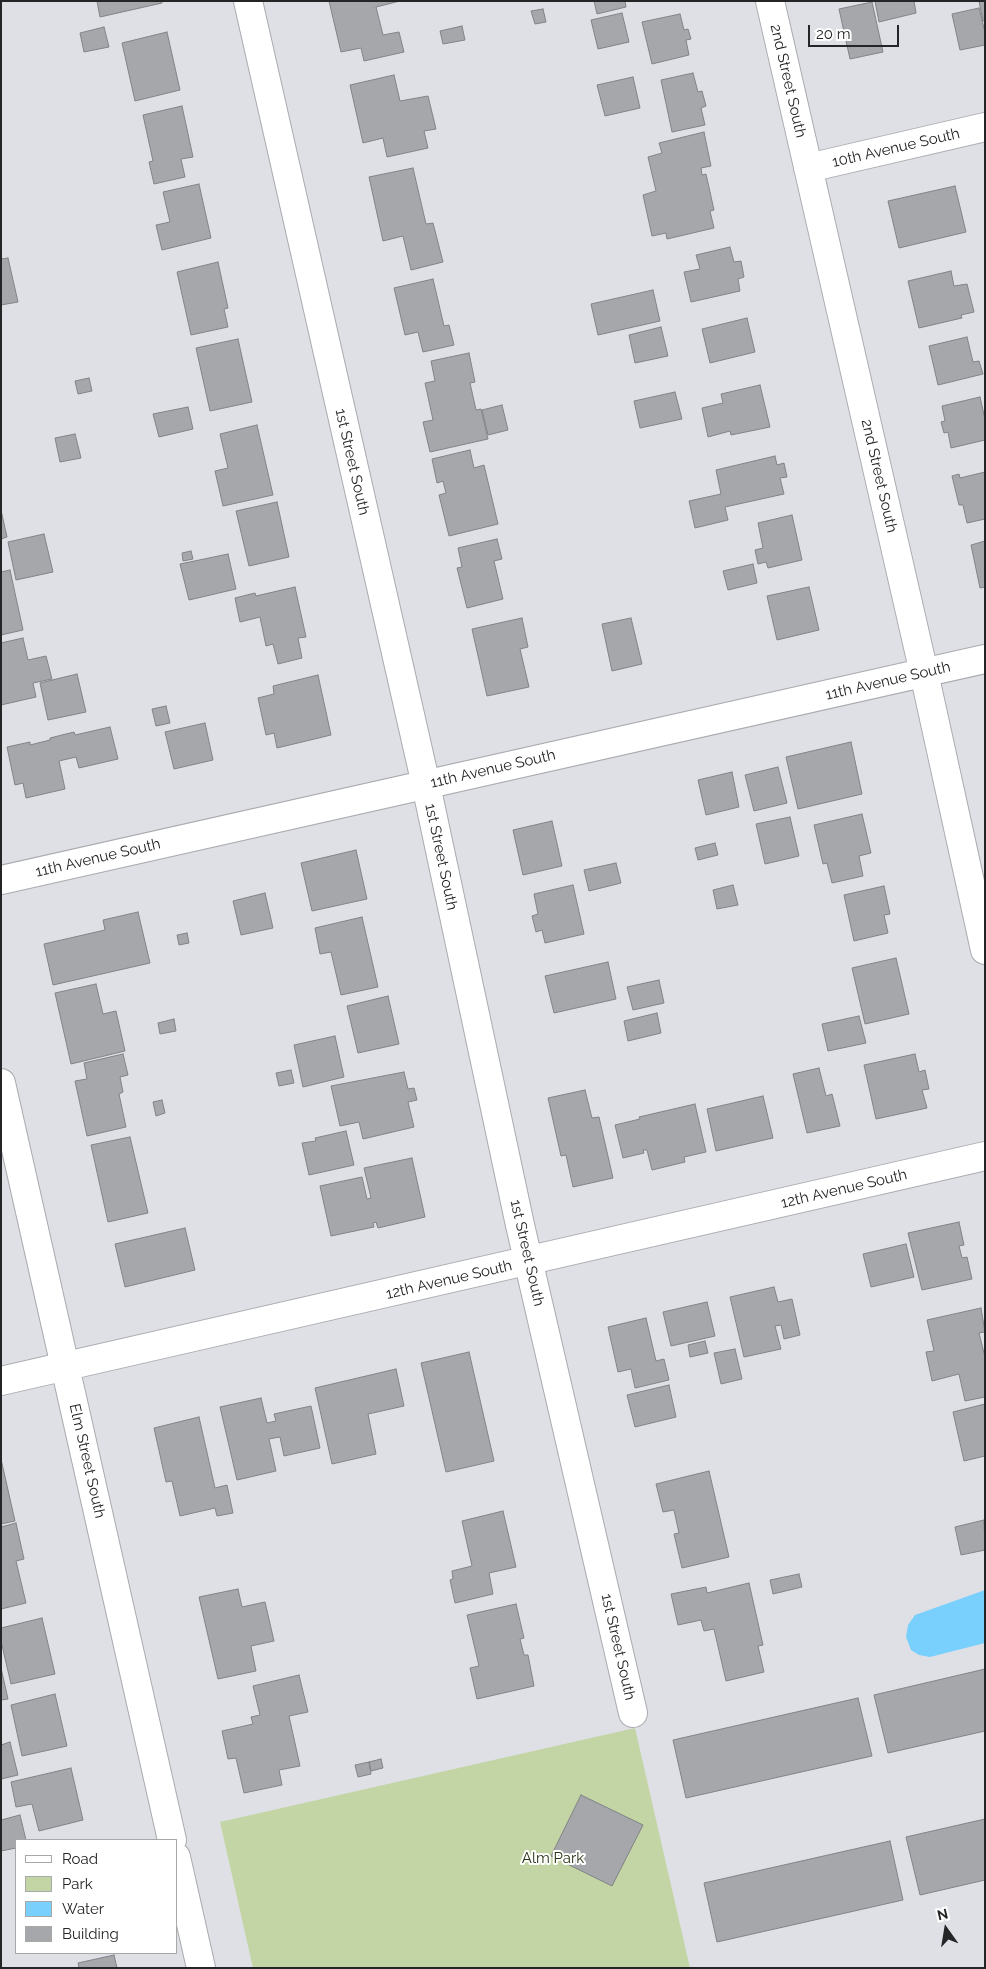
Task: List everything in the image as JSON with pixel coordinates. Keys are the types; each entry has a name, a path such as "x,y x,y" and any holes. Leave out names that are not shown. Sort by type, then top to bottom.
{"street":[{"name":"1st Street South","path":"248,1 426,785 529,1262 633,1712"},
{"name":"2nd Street South","path":"770,1 924,673 985,950"},
{"name":"10th Avenue South","path":"808,168 985,127"},
{"name":"11th Avenue South","path":"1,880 985,659"},
{"name":"Elm Street South","path":"1,1083 172,1839"},
{"name":"12th Avenue South","path":"1,1382 985,1156"},
{"path":"178,1866 201,1968"}],"green space":[{"name":"Alm Park","path":"635,1728 690,1968 253,1968 220,1822"}],"water":[{"path":"985,1590 985,1643 930,1657 919,1655 911,1650 906,1637 908,1625 915,1615"}],"building":[{"path":"97,1 162,1 162,3 100,17"},
{"path":"329,1 400,1 376,7 383,35 399,32 404,52 364,61 361,48 341,52"},
{"path":"594,1 625,1 626,7 597,14"},
{"path":"875,1 914,1 916,13 879,22"},
{"path":"979,1 985,1 985,21 983,21"},
{"path":"872,2 883,52 850,59 839,9"},
{"path":"979,8 985,32 985,45 960,50 952,14"},
{"path":"543,9 546,22 535,24 531,11"},
{"path":"622,13 629,42 598,49 591,20"},
{"path":"680,14 684,30 688,29 691,39 686,40 689,55 652,64 642,22"},
{"path":"462,26 465,40 443,44 440,31"},
{"path":"104,27 109,47 84,52 80,33"},
{"path":"167,32 180,90 135,101 122,43"},
{"path":"693,73 698,92 702,91 706,106 701,108 705,125 672,132 661,80"},
{"path":"394,75 400,101 428,96 436,129 424,131 428,148 387,157 383,138 363,143 350,85"},
{"path":"633,77 640,108 605,116 597,85"},
{"path":"182,106 193,157 181,159 185,177 154,184 149,162 153,161 143,115"},
{"path":"704,132 711,166 701,168 702,175 706,174 714,210 710,211 714,228 667,239 666,233 652,236 643,195 656,191 648,157 662,153 659,143"},
{"path":"413,168 426,224 433,223 443,262 411,270 403,236 383,241 369,177"},
{"path":"199,184 211,238 162,250 156,225 170,222 163,192"},
{"path":"955,186 966,232 899,248 888,201"},
{"path":"730,247 734,262 741,261 744,277 738,279 740,291 691,302 684,272 700,269 696,255"},
{"path":"8,258 18,302 1,305 1,259"},
{"path":"218,262 228,308 224,309 228,327 191,335 177,272"},
{"path":"951,271 954,286 967,284 974,312 961,315 962,318 919,328 908,281"},
{"path":"433,279 444,326 449,325 454,345 423,352 418,332 405,335 394,288"},
{"path":"653,290 660,321 598,335 591,304"},
{"path":"747,318 755,352 710,363 702,329"},
{"path":"661,327 668,356 635,363 629,335"},
{"path":"967,337 973,362 979,361 983,374 938,385 929,346"},
{"path":"238,339 252,402 210,411 196,348"},
{"path":"469,353 475,382 470,383 476,410 481,409 488,439 430,452 423,422 433,420 425,383 435,381 431,361"},
{"path":"89,378 92,391 78,394 75,381"},
{"path":"760,385 770,427 731,435 730,431 708,437 702,408 723,403 721,394"},
{"path":"675,392 682,419 640,428 634,401"},
{"path":"980,397 985,419 985,440 951,448 948,432 944,433 941,422 945,421 942,406"},
{"path":"502,405 508,430 488,435 482,410"},
{"path":"188,407 193,429 159,437 153,414"},
{"path":"257,425 273,495 223,506 215,471 228,468 220,434"},
{"path":"75,434 81,458 60,462 55,438"},
{"path":"470,450 474,468 484,465 498,524 449,536 439,495 446,493 443,481 437,483 432,459"},
{"path":"775,456 777,465 784,463 787,477 780,478 784,494 725,507 728,520 695,528 689,501 721,494 716,470"},
{"path":"985,472 985,519 967,523 963,505 959,505 952,476 959,474 960,478"},
{"path":"277,502 289,557 249,566 236,511"},
{"path":"1,510 7,537 1,539"},
{"path":"792,515 802,560 768,568 766,562 758,564 755,550 763,548 758,523"},
{"path":"44,534 53,572 16,580 8,542"},
{"path":"497,539 502,559 494,561 503,599 467,608 457,568 462,567 458,548"},
{"path":"985,541 985,587 980,588 971,545"},
{"path":"191,551 193,559 183,561 182,553"},
{"path":"228,554 236,589 189,600 180,564"},
{"path":"753,564 757,583 728,590 723,571"},
{"path":"10,570 23,630 1,635 1,572"},
{"path":"295,587 306,637 298,638 302,658 278,664 273,644 266,646 260,617 240,622 235,598 255,593 256,596"},
{"path":"809,587 819,630 777,640 767,596"},
{"path":"522,618 528,647 520,649 529,687 487,696 472,629"},
{"path":"631,618 642,664 612,671 602,624"},
{"path":"23,638 28,660 46,656 52,679 33,683 36,697 1,705 1,643"},
{"path":"77,674 86,712 48,720 40,683"},
{"path":"318,675 331,735 277,748 274,733 266,735 258,698 274,694 273,686"},
{"path":"166,706 170,723 156,726 152,709"},
{"path":"205,723 213,760 174,769 165,732"},
{"path":"110,727 118,759 79,768 76,757 59,761 65,789 26,798 23,783 15,785 7,747 30,742 30,745 74,732 75,735"},
{"path":"851,742 862,794 798,809 786,757"},
{"path":"778,767 787,803 754,811 745,775"},
{"path":"732,772 739,807 706,815 698,780"},
{"path":"862,814 871,853 859,856 863,876 832,883 827,863 823,864 814,825"},
{"path":"790,817 799,856 765,864 756,824"},
{"path":"552,821 562,866 523,875 513,830"},
{"path":"715,843 718,855 698,860 695,848"},
{"path":"356,850 367,899 312,911 301,863"},
{"path":"616,863 621,883 589,891 584,870"},
{"path":"573,885 584,934 545,943 542,930 536,932 532,916 538,914 534,894"},
{"path":"733,885 738,905 717,909 713,890"},
{"path":"884,886 890,914 884,915 888,933 854,941 844,895"},
{"path":"265,893 273,928 241,935 233,901"},
{"path":"138,912 150,963 53,985 44,944 105,930 103,920"},
{"path":"362,917 378,987 341,995 331,952 320,954 315,928"},
{"path":"187,933 189,943 179,945 177,935"},
{"path":"896,958 909,1014 865,1024 852,968"},
{"path":"608,962 616,999 554,1013 545,976"},
{"path":"659,980 664,1003 633,1010 627,987"},
{"path":"96,984 103,1014 116,1011 125,1051 71,1064 55,993"},
{"path":"388,996 399,1044 358,1053 347,1006"},
{"path":"657,1013 661,1033 628,1041 624,1021"},
{"path":"859,1016 866,1043 828,1051 822,1024"},
{"path":"174,1019 176,1031 160,1034 158,1023"},
{"path":"335,1036 344,1077 303,1087 294,1045"},
{"path":"123,1054 128,1075 120,1077 123,1092 119,1094 126,1127 87,1136 75,1081 87,1079 84,1063"},
{"path":"915,1054 919,1072 925,1070 929,1089 922,1090 927,1108 876,1119 864,1065"},
{"path":"819,1068 826,1096 832,1094 840,1126 807,1133 793,1074"},
{"path":"291,1070 294,1083 279,1086 276,1073"},
{"path":"404,1072 408,1089 414,1088 417,1100 408,1102 414,1127 363,1139 359,1122 340,1126 331,1086"},
{"path":"585,1090 592,1118 599,1117 613,1178 573,1187 566,1155 561,1156 548,1098"},
{"path":"763,1096 773,1138 716,1151 707,1109"},
{"path":"162,1100 165,1113 156,1116 153,1102"},
{"path":"695,1104 706,1152 684,1157 685,1162 652,1170 647,1150 643,1150 644,1153 623,1158 615,1125 640,1119 639,1117"},
{"path":"346,1131 354,1165 309,1175 302,1143 316,1141 315,1138"},
{"path":"130,1137 148,1213 108,1222 91,1145"},
{"path":"412,1158 425,1217 378,1228 376,1222 373,1223 374,1227 331,1236 320,1186 362,1177 367,1199 371,1198 364,1168"},
{"path":"959,1222 964,1245 959,1246 962,1258 967,1257 972,1279 922,1290 908,1233"},
{"path":"185,1228 195,1270 125,1287 115,1244"},
{"path":"906,1244 914,1277 871,1287 863,1254"},
{"path":"774,1287 778,1302 792,1299 800,1335 784,1339 781,1325 775,1326 781,1349 744,1357 730,1297"},
{"path":"707,1302 715,1336 671,1346 663,1312"},
{"path":"981,1308 985,1332 979,1333 985,1357 985,1397 965,1401 959,1374 932,1381 926,1352 934,1351 927,1320"},
{"path":"646,1318 656,1361 664,1359 669,1380 635,1388 631,1369 618,1372 608,1327"},
{"path":"705,1341 708,1353 690,1357 688,1345"},
{"path":"735,1349 742,1379 721,1384 714,1353"},
{"path":"469,1352 494,1461 446,1472 421,1363"},
{"path":"396,1369 404,1406 368,1414 376,1454 332,1464 315,1388"},
{"path":"669,1385 676,1417 635,1427 627,1395"},
{"path":"261,1398 267,1423 276,1421 274,1414 311,1406 320,1448 284,1456 280,1437 269,1439 276,1471 237,1480 220,1407"},
{"path":"985,1404 985,1456 964,1461 953,1412"},
{"path":"199,1417 215,1488 227,1485 233,1513 217,1516 215,1508 180,1516 172,1481 166,1482 154,1428"},
{"path":"1,1459 15,1521 1,1524"},
{"path":"709,1471 729,1557 682,1568 674,1534 679,1533 674,1510 663,1512 656,1484"},
{"path":"503,1511 516,1567 489,1573 493,1594 455,1603 450,1580 453,1579 452,1571 472,1566 462,1521"},
{"path":"984,1520 985,1550 961,1555 955,1527"},
{"path":"16,1523 24,1559 16,1561 26,1603 1,1609 1,1527"},
{"path":"799,1574 802,1587 773,1594 770,1580"},
{"path":"749,1583 763,1645 758,1646 764,1672 726,1681 714,1629 704,1631 701,1620 678,1625 671,1594 706,1587 707,1593"},
{"path":"238,1589 242,1607 265,1602 274,1641 251,1646 256,1671 218,1679 199,1597"},
{"path":"516,1604 524,1638 520,1639 524,1655 528,1655 534,1686 477,1699 470,1668 479,1666 467,1615"},
{"path":"42,1618 55,1674 11,1684 1,1641 1,1628"},
{"path":"1,1668 8,1699 1,1700"},
{"path":"985,1669 985,1731 888,1753 874,1695"},
{"path":"299,1675 308,1712 289,1716 300,1766 279,1770 282,1785 244,1793 236,1758 228,1759 222,1731 253,1724 251,1717 260,1715 253,1686"},
{"path":"55,1694 67,1746 22,1756 11,1705"},
{"path":"858,1698 872,1756 686,1798 673,1740"},
{"path":"10,1742 18,1775 1,1779 1,1745"},
{"path":"381,1759 383,1768 371,1771 369,1762"},
{"path":"369,1762 371,1774 358,1777 355,1765"},
{"path":"71,1768 83,1820 39,1831 32,1804 16,1807 11,1782"},
{"path":"581,1795 643,1825 612,1886 551,1856"},
{"path":"20,1815 26,1839 15,1839 15,1848 1,1851 1,1820"},
{"path":"985,1819 985,1880 920,1895 906,1837"},
{"path":"890,1841 903,1900 717,1942 704,1883"},
{"path":"114,1955 117,1968 79,1968 78,1963"}]}
